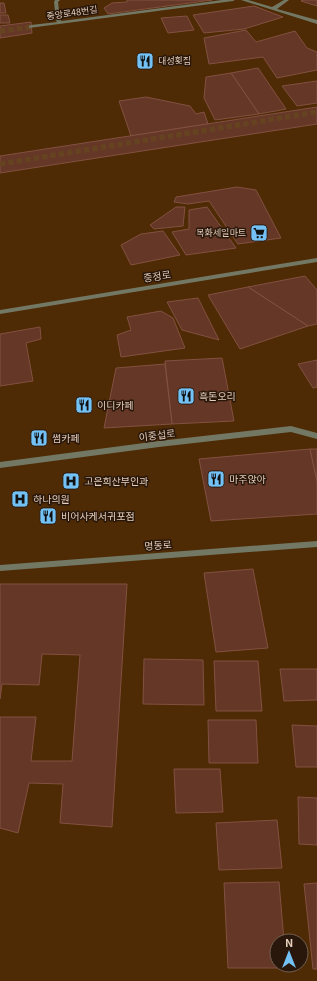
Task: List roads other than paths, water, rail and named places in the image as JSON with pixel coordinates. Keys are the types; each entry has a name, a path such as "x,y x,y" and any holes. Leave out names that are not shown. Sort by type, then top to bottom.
{"street":[{"path":"58,0 56,2 58,20 61,23"},
{"name":"중앙로48번길","path":"31,27 233,0"},
{"path":"242,0 317,22"},
{"path":"273,9 287,0"},
{"name":"중정로","path":"0,312 317,260"},
{"name":"이중섭로","path":"0,465 159,444 291,429 317,436"},
{"name":"명동로","path":"0,568 317,544"}],"tunnel":[{"path":"0,31 31,27"},
{"path":"0,164 317,112"}],"place":[{"name":"대성횟집","path":"145,61"},
{"name":"목화세일마트","path":"259,233"},
{"name":"흑돈오리","path":"186,396"},
{"name":"이디카페","path":"84,405"},
{"name":"썸카페","path":"39,438"},
{"name":"마주앉아","path":"216,479"},
{"name":"고은희산부인과","path":"71,481"},
{"name":"하나의원","path":"20,499"},
{"name":"비어사케서귀포점","path":"48,516"}]}
